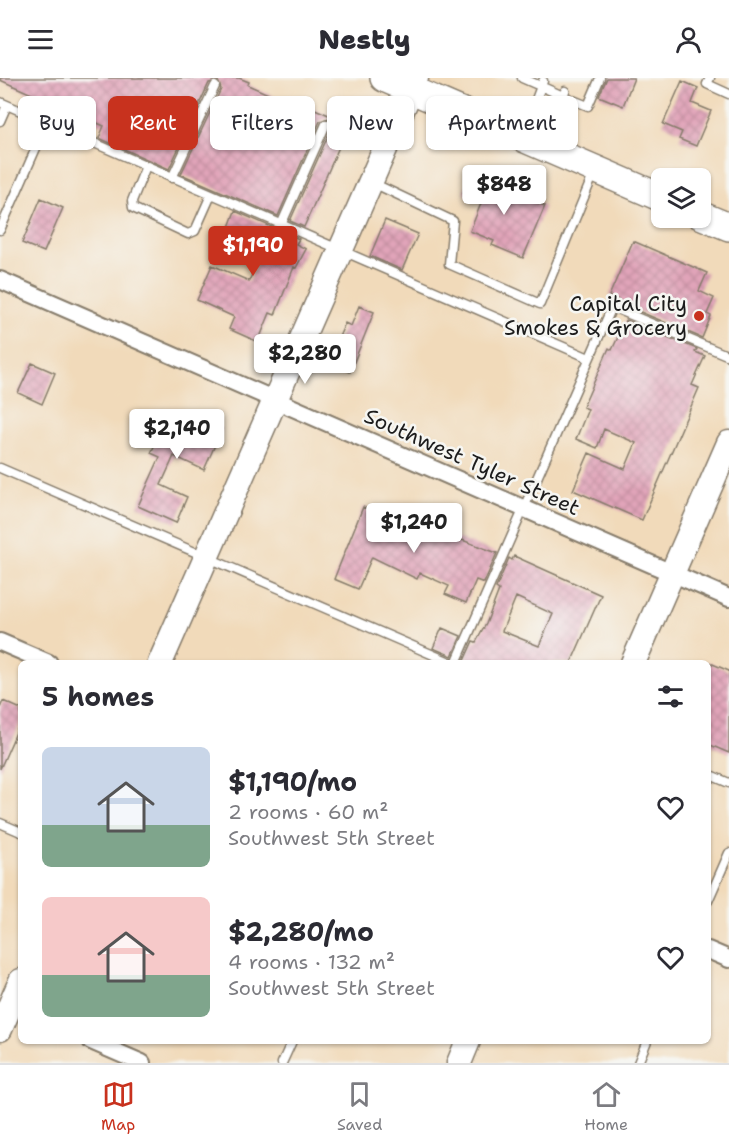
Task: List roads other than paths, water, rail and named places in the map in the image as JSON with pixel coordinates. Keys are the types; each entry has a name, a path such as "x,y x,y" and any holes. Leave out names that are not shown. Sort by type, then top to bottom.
{"main road":[{"path":"384,78 413,84 437,96"},
{"path":"551,150 651,193"},
{"path":"711,220 729,227"}],"street":[{"path":"161,660 413,84"},
{"name":"Southwest Tyler Street","path":"0,280 729,598"},
{"path":"634,660 729,443"},
{"path":"0,642 42,660"},
{"path":"711,951 729,959"},
{"path":"0,1029 18,988"},
{"path":"98,1044 142,1063"},
{"path":"459,1063 467,1044"}],"lane":[{"path":"522,78 564,93 588,106 600,78"},
{"path":"710,78 707,84 729,94"},
{"path":"538,96 542,84"},
{"path":"172,178 215,86"},
{"path":"0,121 3,104 18,110"},
{"path":"281,225 326,124"},
{"path":"96,144 589,358"},
{"path":"0,230 35,150"},
{"path":"146,166 132,201 133,208 188,234 195,231 211,195"},
{"path":"370,182 453,221 449,264 540,304 596,169"},
{"path":"455,660 612,307 729,356"},
{"path":"0,468 447,660"},
{"path":"711,775 729,783"},
{"path":"0,823 18,831"},
{"path":"711,894 729,853"},
{"path":"282,1063 291,1044"},
{"path":"638,1063 646,1044"}],"place":[{"name":"Capital City Smokes & Grocery","path":"699,316"}]}
